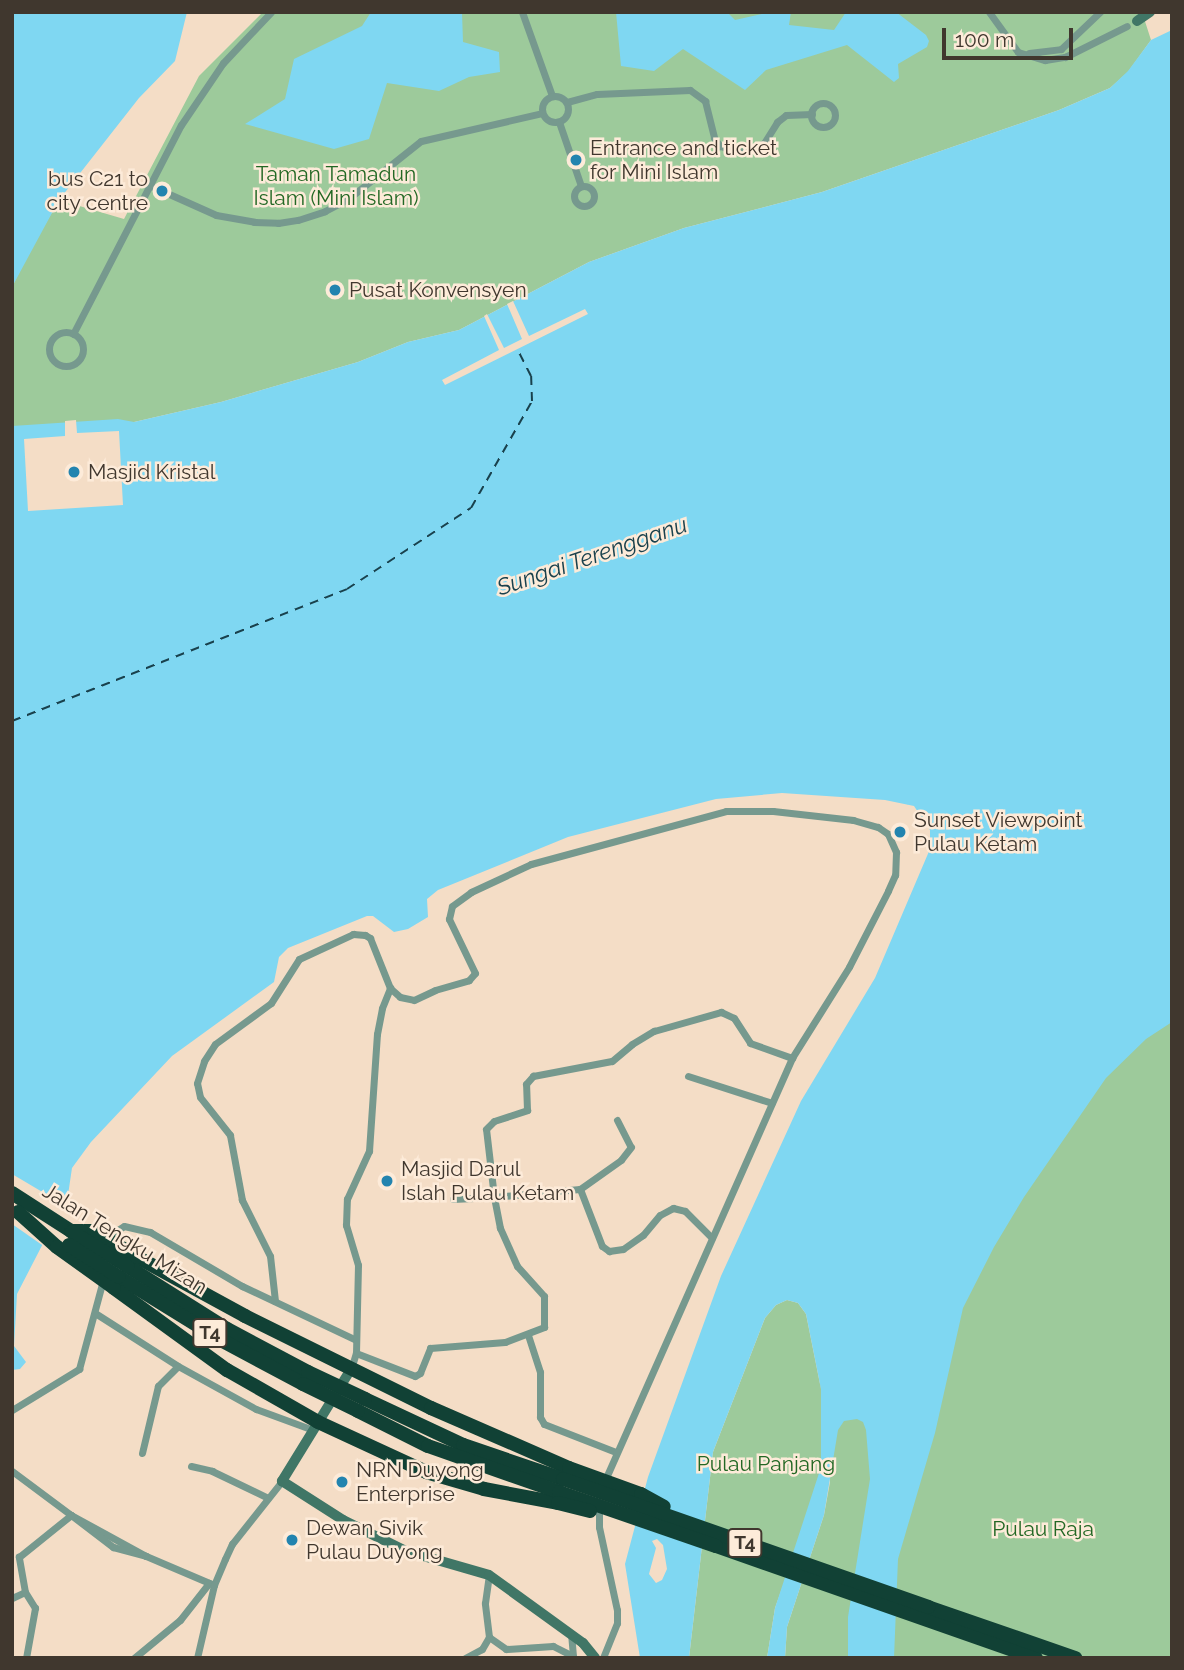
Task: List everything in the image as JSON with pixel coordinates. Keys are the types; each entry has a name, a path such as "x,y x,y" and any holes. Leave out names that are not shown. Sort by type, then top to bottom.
{"highway":[{"name":"Jalan Tengku Mizan","path":"12,1193 71,1231 94,1231 124,1272 221,1340 361,1405 428,1446 562,1485"},
{"path":"15,1210 57,1247 124,1272 195,1291 499,1440 562,1485"},
{"path":"124,1272 227,1370 315,1426 425,1472 484,1489 562,1485"},
{"name":"T4","path":"562,1485 695,1525 1036,1658"},
{"name":"T4","path":"562,1485 716,1546 1075,1658"}],"street":[{"path":"73,334 149,185 202,91 253,29 271,12"},
{"path":"522,12 552,96"},
{"path":"989,12 1018,52 1045,60 1065,57 1132,24 1150,12"},
{"path":"1018,52 1044,54 1061,50 1100,12"},
{"path":"567,102 597,94 690,89 705,101 714,138 720,146 741,152 764,143 777,122 786,115 812,114"},
{"path":"542,113 543,104 552,96 561,97 567,102 568,114 559,122"},
{"path":"149,185 216,215 278,223 325,211 348,199 422,141 542,113"},
{"path":"542,113 549,120 559,122"},
{"path":"559,122 582,186"},
{"path":"73,334 82,346 81,356 74,364 59,364 50,352 51,342 58,335 73,334"},
{"path":"275,1301 271,1256 242,1200 230,1135 204,1104 197,1090 204,1061 223,1036 261,1012 279,995 299,960 360,933 370,938 390,988 400,997 414,1000 473,977 474,968 448,913 458,900 471,892 531,864 726,811 765,810 867,823 878,827 894,843 897,852 895,875 849,967 792,1058 616,1452 600,1495 598,1515 617,1610 617,1623 603,1658"},
{"path":"134,1658 180,1620 212,1584 232,1544 282,1481 351,1369 356,1353 358,1265 346,1225 347,1199 369,1151 377,1034 382,1008 390,988"},
{"path":"356,1353 415,1376 420,1373 430,1348 494,1344 528,1335 544,1327 544,1296 517,1266 500,1228 486,1129 494,1121 527,1110 526,1084 533,1076 612,1061 632,1044 654,1031 721,1012 734,1018 750,1043 792,1058"},
{"path":"688,1076 772,1103"},
{"path":"453,1199 580,1189 621,1160 631,1147 617,1120"},
{"path":"580,1189 598,1241 609,1251 631,1245 660,1215 673,1208 685,1211 712,1238"},
{"path":"12,1410 79,1369 117,1231 124,1226 150,1232 207,1267 356,1340"},
{"path":"95,1313 178,1366 256,1409 315,1426"},
{"path":"528,1335 540,1372 540,1417 544,1424 616,1452"},
{"path":"142,1453 158,1386 178,1366"},
{"path":"191,1466 212,1471 268,1498"},
{"path":"12,1471 71,1515 146,1556 212,1584"},
{"path":"282,1481 343,1520 406,1551 489,1575 571,1634 595,1658"},
{"path":"26,1658 36,1608 25,1592 19,1557 71,1515"},
{"path":"465,1658 482,1649 489,1637 485,1603 489,1575"},
{"path":"197,1658 212,1584"},
{"path":"12,1598 25,1592"},
{"path":"571,1634 573,1657"},
{"path":"489,1637 506,1649 554,1646 573,1657"}],"green space":[{"name":"Taman Tamadun Islam (Mini Islam)","path":"263,12 1142,12 1151,40 1128,72 1110,88 1059,110 822,192 684,228 589,262 459,330 408,342 358,362 221,402 134,422 12,479 12,287 28,254 59,200 124,219 199,76"},
{"name":"Pulau Raja","path":"1172,854 1172,1658 894,1658 848,1618 848,1658 785,1658 787,1627 824,1515 830,1482 815,1332"},
{"name":"Pulau Panjang","path":"787,1300 798,1303 806,1314 821,1389 821,1467 812,1504 775,1608 767,1658 689,1658 713,1452 765,1318 776,1305"}],"water":[{"path":"12,12 187,12 175,61 139,98 59,200 12,287"},
{"path":"371,12 462,12 463,42 499,52 500,72 469,77 439,91 387,83 369,139 334,149 245,124 285,99 294,59 362,26"},
{"path":"616,12 727,12 735,20 771,12 791,12 789,25 834,30 846,12 896,12 926,35 929,41 927,47 898,64 899,78 894,82 847,45 766,70 745,90 683,49 654,71 621,66"},
{"name":"Sungai Terengganu","path":"1172,30 1172,1022 1146,1039 1106,1078 1024,1197 994,1247 963,1308 935,1433 898,1559 894,1658 848,1658 848,1617 870,1479 866,1430 863,1422 857,1419 844,1421 838,1430 824,1515 787,1627 785,1658 767,1658 775,1608 821,1467 821,1389 806,1314 798,1303 787,1300 776,1305 765,1318 713,1452 689,1658 640,1658 625,1564 648,1477 721,1276 801,1101 875,978 930,849 930,830 914,806 885,800 782,793 716,799 568,837 438,890 427,899 428,917 408,929 394,932 373,916 367,916 288,948 279,957 274,982 172,1056 91,1142 72,1168 68,1195 17,1294 14,1346 26,1362 20,1369 12,1370 12,426 118,419 134,422 221,402 358,362 408,342 459,330 589,262 684,228 822,192 1059,110 1110,88 1128,71 1151,40","holes":["657,1539 663,1545 667,1569 662,1580 656,1583 649,1574 656,1548 652,1541"]}],"pier":[{"path":"513,301 529,336 585,309 588,314 445,385 442,380 499,350 484,316 487,314 504,348 522,339 507,304"},
{"name":"Masjid Kristal","path":"76,420 77,433 119,431 123,505 28,511 24,439 65,436 65,421"},
{"path":"12,1174 66,1206 45,1247 12,1224"}],"ferry route":[{"path":"12,721 347,589 471,508 532,401 531,376 517,349"}],"place":[{"name":"Entrance and ticket for Mini Islam","path":"576,160"},
{"name":"bus C21 to city centre","path":"162,191"},
{"name":"Pusat Konvensyen","path":"335,290"},
{"name":"Masjid Kristal","path":"74,472"},
{"name":"Sunset Viewpoint Pulau Ketam","path":"900,832"},
{"name":"Masjid Darul Islah Pulau Ketam","path":"387,1181"},
{"name":"NRN Duyong Enterprise","path":"342,1482"},
{"name":"Dewan Sivik Pulau Duyong","path":"292,1540"}]}
